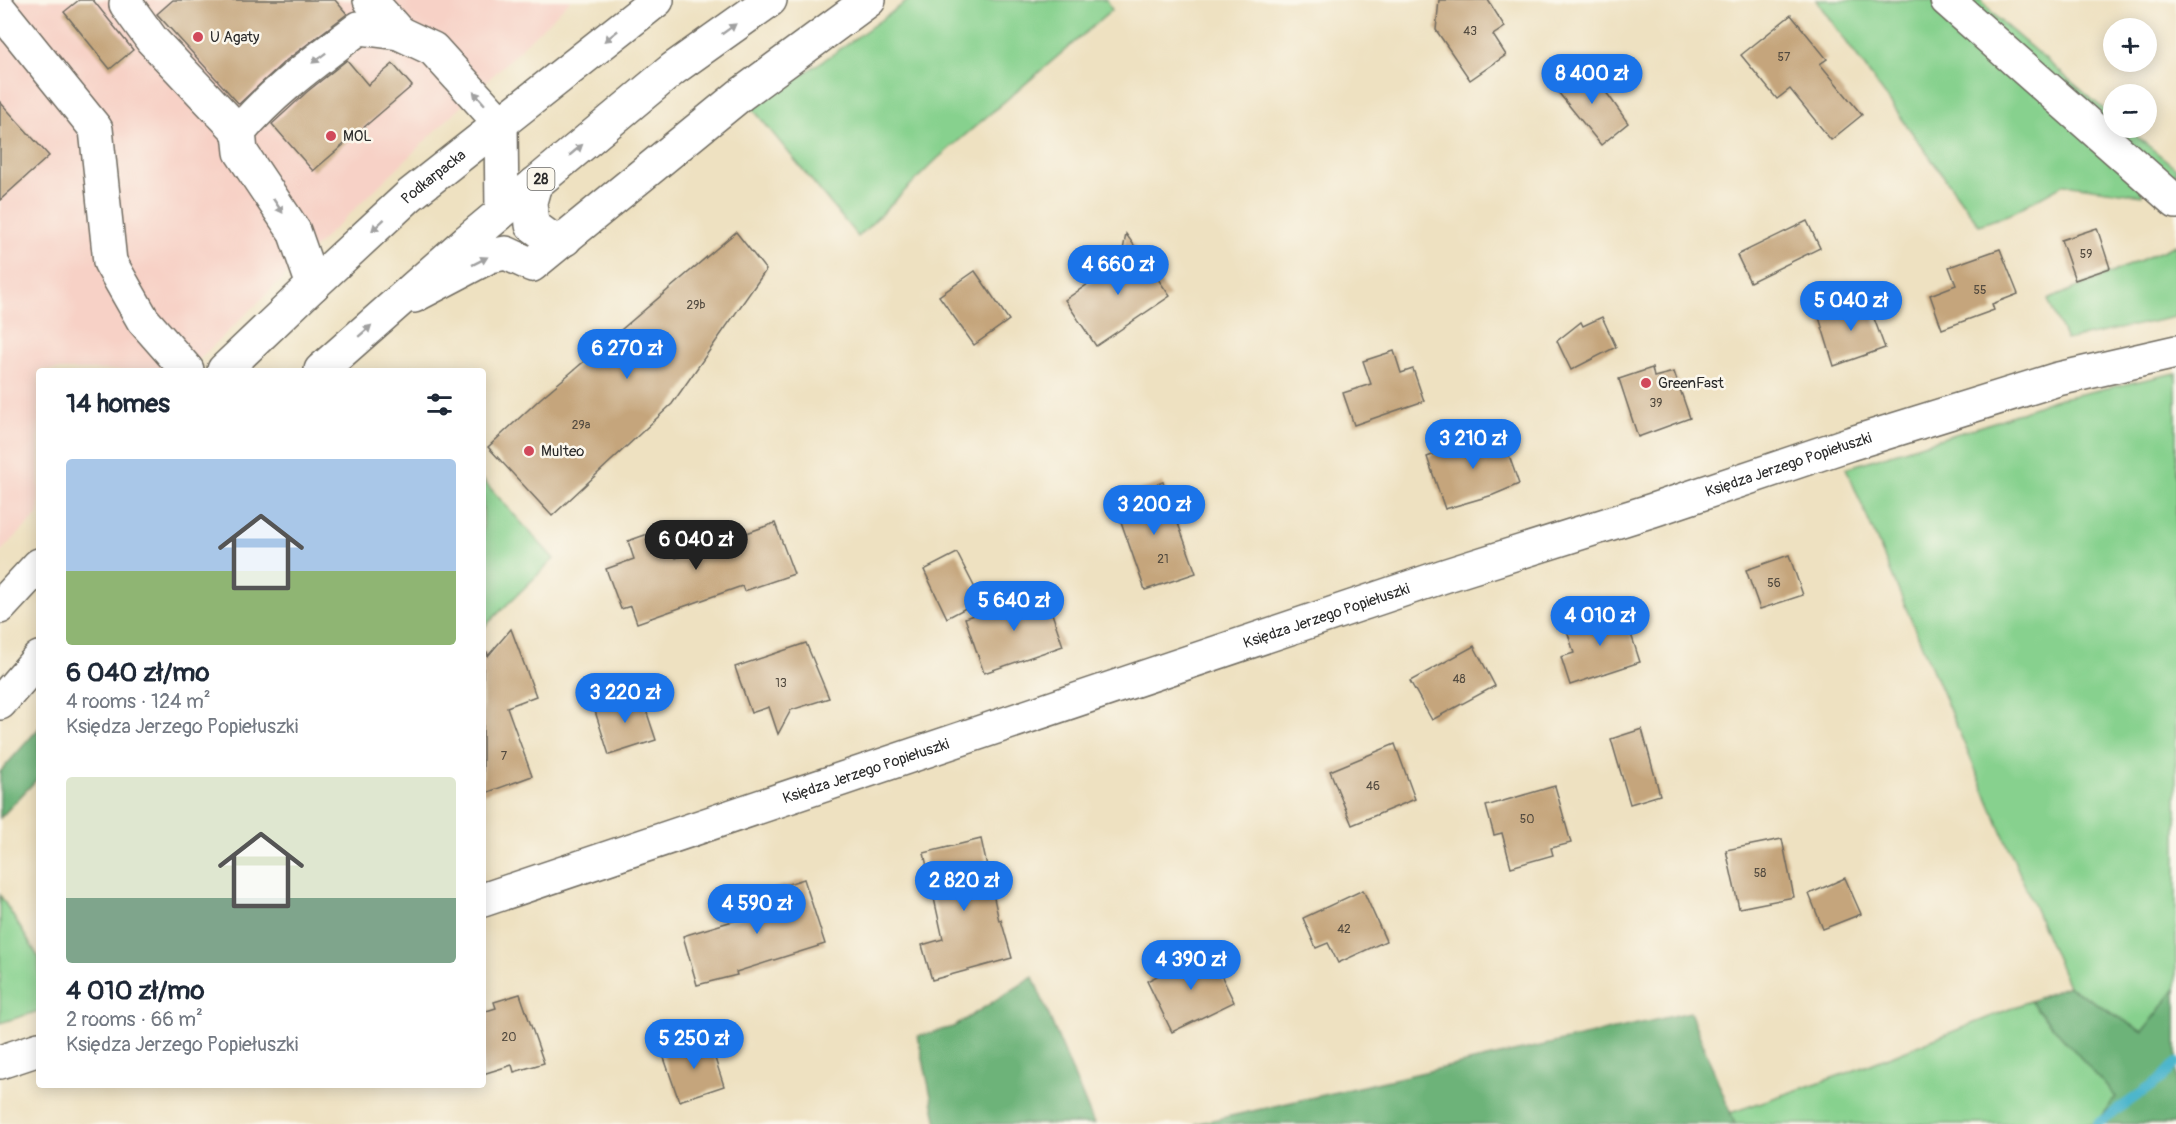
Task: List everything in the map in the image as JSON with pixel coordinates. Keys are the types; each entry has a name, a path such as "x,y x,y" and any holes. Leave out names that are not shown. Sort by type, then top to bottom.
{"street":[{"path":"127,0 126,4 152,40 239,132 241,152 294,231 313,285"},
{"path":"370,0 399,33"},
{"name":"Podkarpacka","path":"226,368 410,195 657,0"},
{"name":"28","path":"323,368 502,212 673,69 770,0"},
{"path":"391,308 490,256 506,254 532,265 740,95 869,0"},
{"path":"1947,0 2176,201"},
{"path":"0,10 96,129 110,262 143,320 185,368"},
{"path":"239,132 252,116 292,79 359,28 399,33 434,49 501,124 502,212"},
{"path":"535,184 530,202 532,225 551,239 565,239"},
{"name":"Księdza Jerzego Popiełuszki","path":"486,899 1422,584 1849,444 2058,379 2176,352"},
{"path":"0,607 36,568"},
{"path":"0,703 36,661"},
{"path":"0,1062 36,1050"}],"shaded area":[{"path":"0,0 571,0 190,368 36,368 36,517 0,552"}],"green space":[{"path":"909,0 1107,0 1112,10 937,159 858,237 752,108"},
{"path":"1816,0 1933,0 2142,183 2142,195 2064,184 2010,214 1979,225"},
{"path":"1961,0 1981,0 1998,19 2103,108 2103,124"},
{"path":"2120,138 2138,138 2176,168 2176,187"},
{"path":"2176,245 2176,317 2066,340 2048,300"},
{"path":"2176,373 2176,989 2143,1032 2068,986 1846,468 1997,421 2053,400"},
{"path":"486,483 554,559 486,625"},
{"path":"36,731 36,780 0,818 0,772"},
{"path":"0,895 36,953 36,1012 0,1023"},
{"path":"1033,977 1094,1124 937,1124 918,1036 953,1027"},
{"path":"2068,986 2143,1032 2176,989 2176,1124 2095,1124 2116,1097 2030,1001"},
{"path":"2030,1001 2116,1097 2095,1124 1735,1124 1730,1113 1861,1068"},
{"path":"1690,1012 1735,1124 1195,1124"}],"building":[{"path":"79,0 93,0 133,50 110,69 64,12"},
{"path":"173,0 335,0 347,14 284,62 239,104 157,14"},
{"path":"1439,0 1488,0 1505,27 1493,35 1506,55 1470,80 1436,30"},
{"path":"1791,15 1827,59 1820,64 1862,115 1831,140 1790,89 1777,99 1741,55"},
{"path":"347,60 368,85 393,64 412,86 313,171 272,124"},
{"path":"1582,65 1609,96 1628,123 1601,145 1554,87"},
{"path":"0,102 49,156 0,200"},
{"path":"1807,221 1820,248 1750,282 1737,255"},
{"path":"2097,228 2110,268 2075,280 2061,240"},
{"path":"736,232 766,270 672,404 552,516 488,447 541,398"},
{"path":"1126,234 1170,296 1096,346 1065,300 1121,261"},
{"path":"2000,249 2018,294 1992,304 1994,310 1942,329 1930,295 1956,285 1949,267"},
{"path":"975,271 1009,320 974,345 939,296"},
{"path":"1866,297 1885,348 1834,366 1818,314"},
{"path":"1602,317 1616,347 1571,370 1557,341 1581,322 1583,326"},
{"path":"1394,351 1401,373 1413,369 1424,401 1354,425 1343,393 1371,384 1363,361"},
{"path":"1652,368 1654,377 1674,372 1690,418 1638,437 1619,379"},
{"path":"1500,430 1519,484 1493,495 1445,509 1427,457"},
{"path":"1163,482 1196,573 1145,590 1113,499"},
{"path":"775,523 794,574 744,591 742,586 637,623 631,606 621,609 606,569 634,559 628,541 659,530 665,548 672,546 676,558"},
{"path":"957,553 981,600 947,618 924,570"},
{"path":"1789,555 1803,595 1760,609 1746,570"},
{"path":"1044,590 1063,646 984,673 965,618"},
{"path":"1623,609 1640,662 1570,685 1561,657 1574,653 1566,627"},
{"path":"511,629 536,696 507,707 532,776 486,793 486,652 488,656"},
{"path":"806,643 829,698 791,710 778,734 769,707 751,713 735,667"},
{"path":"1474,646 1495,686 1432,720 1410,681"},
{"path":"640,692 656,740 609,755 594,708"},
{"path":"1642,729 1660,795 1630,804 1611,739"},
{"path":"1395,744 1415,799 1352,825 1330,771"},
{"path":"1555,786 1571,843 1551,848 1553,855 1511,867 1502,833 1494,835 1486,806"},
{"path":"981,839 999,921 1001,920 1012,958 932,980 922,945 943,939 924,853"},
{"path":"1782,839 1794,897 1739,908 1726,850"},
{"path":"1845,878 1861,914 1823,929 1809,894"},
{"path":"804,879 825,944 736,972 737,975 697,985 683,936 756,914 750,896"},
{"path":"1363,890 1386,941 1338,963 1328,943 1316,948 1303,918"},
{"path":"1209,950 1234,1002 1172,1032 1147,981"},
{"path":"520,994 544,1063 514,1072 512,1065 486,1073 486,1011 496,1008 494,1002"},
{"path":"709,1040 724,1086 679,1101 663,1055"}],"waterway":[{"path":"2097,1124 2160,1080 2176,1063"}],"place":[{"name":"U Agaty","path":"198,37"},
{"name":"MOL","path":"331,136"},
{"name":"GreenFast","path":"1646,383"},
{"name":"Multeo","path":"529,451"}]}
